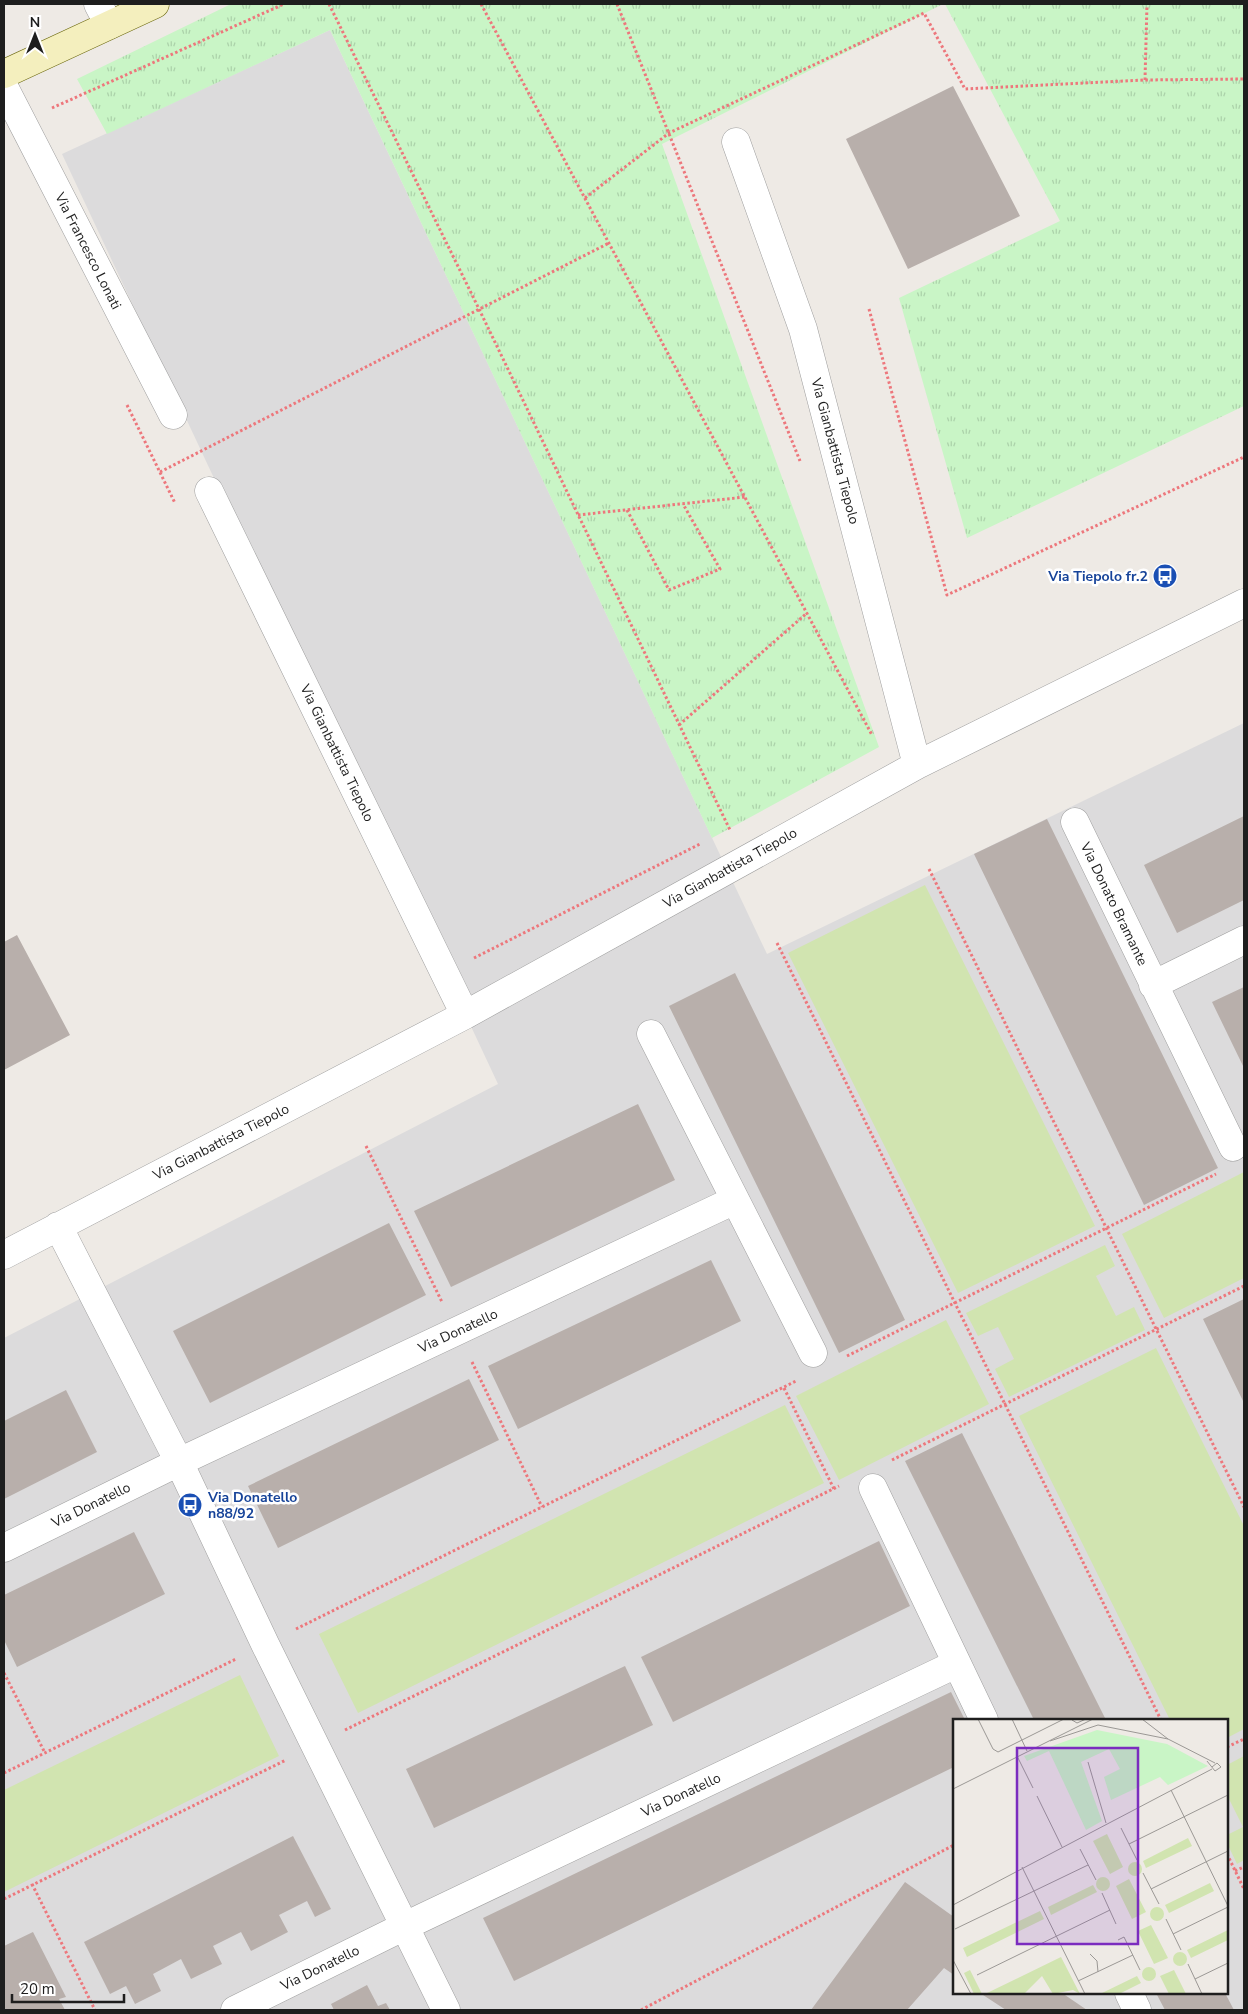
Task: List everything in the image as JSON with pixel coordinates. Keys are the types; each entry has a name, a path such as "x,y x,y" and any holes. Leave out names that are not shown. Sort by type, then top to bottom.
{"street":[{"path":"4,74 104,15 155,4"},
{"name":"Via Francesco Lonati","path":"4,87 173,415"},
{"name":"Via Gianbattista Tiepolo","path":"736,142 803,329 917,765"},
{"name":"Via Gianbattista Tiepolo","path":"209,491 464,1015"},
{"name":"Via Gianbattista Tiepolo","path":"4,1255 464,1015 917,765 1244,603"},
{"name":"Via Donato Bramante","path":"1075,822 1154,985 1227,1159"},
{"path":"1154,985 1244,940"},
{"path":"652,1034 813,1352"},
{"name":"Via Donatello","path":"4,1548 179,1462 735,1200"},
{"path":"58,1226 179,1462 265,1644 446,2010"},
{"path":"873,1488 984,1719"},
{"name":"Via Donatello","path":"235,2010 405,1926 956,1664"},
{"path":"1129,1994 1137,2010"}],"path":[{"path":"22,122 284,4"},
{"path":"329,4 479,309 744,860"},
{"path":"482,4 879,746 908,730"},
{"path":"617,4 801,464"},
{"path":"1145,80 1147,4"},
{"path":"585,198 669,133 924,13 965,89 1145,80 1244,79"},
{"path":"160,472 609,243"},
{"path":"869,309 947,595 1244,457"},
{"path":"578,515 745,497"},
{"path":"627,510 669,590 720,569 683,504"},
{"path":"679,725 807,613"},
{"path":"729,829 738,824"},
{"path":"444,973 702,842"},
{"path":"929,869 1244,1507"},
{"path":"777,943 1161,1719"},
{"path":"839,1360 1106,1228 1227,1159"},
{"path":"891,1460 1244,1286"},
{"path":"4,1773 799,1380"},
{"path":"784,1388 834,1489"},
{"path":"4,1898 841,1485"},
{"path":"4,1673 45,1753"},
{"path":"1228,1747 1244,1739"},
{"path":"641,2010 953,1846"},
{"path":"1228,1856 1244,1890"},
{"path":"1235,1871 1244,1867"},
{"path":"32,1884 95,2010"}],"shaded area":[{"path":"330,30 767,954 1244,723 1244,2010 4,2010 4,1338 498,1084 62,154"}],"green space":[{"path":"231,4 943,4 662,144 879,747 712,838 330,30 107,134 77,79"},
{"path":"945,4 1244,4 1244,406 967,538 899,298 1060,221"},
{"path":"925,885 1095,1226 958,1293 788,953"},
{"path":"1244,1172 1244,1278 1164,1318 1122,1234"},
{"path":"1105,1245 1115,1266 1096,1276 1116,1316 1134,1307 1145,1330 1009,1397 995,1369 1014,1359 998,1327 978,1336 966,1313"},
{"path":"946,1320 989,1404 839,1480 796,1396"},
{"path":"1156,1348 1244,1526 1244,1729 1228,1737 1228,1719 1170,1719 1019,1416"},
{"path":"785,1405 824,1483 358,1713 319,1634"},
{"path":"240,1675 279,1756 4,1892 4,1790"},
{"path":"1244,1756 1244,1860 1237,1864 1228,1845 1228,1834 1243,1827 1228,1797 1228,1764"}],"building":[{"path":"953,86 1020,216 908,269 846,139"},
{"path":"1244,816 1244,900 1177,933 1144,865"},
{"path":"1047,819 1218,1168 1144,1205 974,854"},
{"path":"17,935 70,1035 4,1070 4,942"},
{"path":"735,973 905,1320 839,1353 669,1006"},
{"path":"1244,987 1244,1068 1212,1002"},
{"path":"638,1104 675,1180 451,1287 414,1211"},
{"path":"389,1223 426,1295 210,1403 173,1331"},
{"path":"711,1260 741,1321 518,1429 488,1366"},
{"path":"1244,1299 1244,1403 1203,1319"},
{"path":"469,1379 499,1440 278,1548 248,1486"},
{"path":"66,1390 97,1452 4,1499 4,1421"},
{"path":"962,1433 1105,1719 1034,1719 905,1461"},
{"path":"134,1532 165,1594 17,1667 4,1640 4,1595"},
{"path":"879,1541 910,1606 673,1722 641,1657"},
{"path":"625,1666 653,1725 434,1828 406,1769"},
{"path":"951,1692 964,1719 953,1719 953,1767 514,1981 483,1918"},
{"path":"293,1836 331,1909 315,1917 307,1901 279,1915 288,1932 251,1951 241,1932 213,1946 222,1964 191,1979 181,1959 153,1974 161,1991 135,2004 126,1986 110,1994 84,1942"},
{"path":"905,1882 953,1916 953,1974 944,1968 907,2010 811,2010"},
{"path":"33,1932 66,1997 59,1999 65,2010 4,2010 4,1946"},
{"path":"367,1985 378,2006 386,2003 390,2010 334,2010 331,2004"},
{"path":"982,1994 1063,1994 1087,2010 1006,2010"},
{"path":"1157,1994 1226,1994 1234,2010 1165,2010"}],"place":[{"name":"Via Tiepolo fr.2","path":"1165,576"},
{"name":"Via Donatello n88/92","path":"190,1505"}]}
